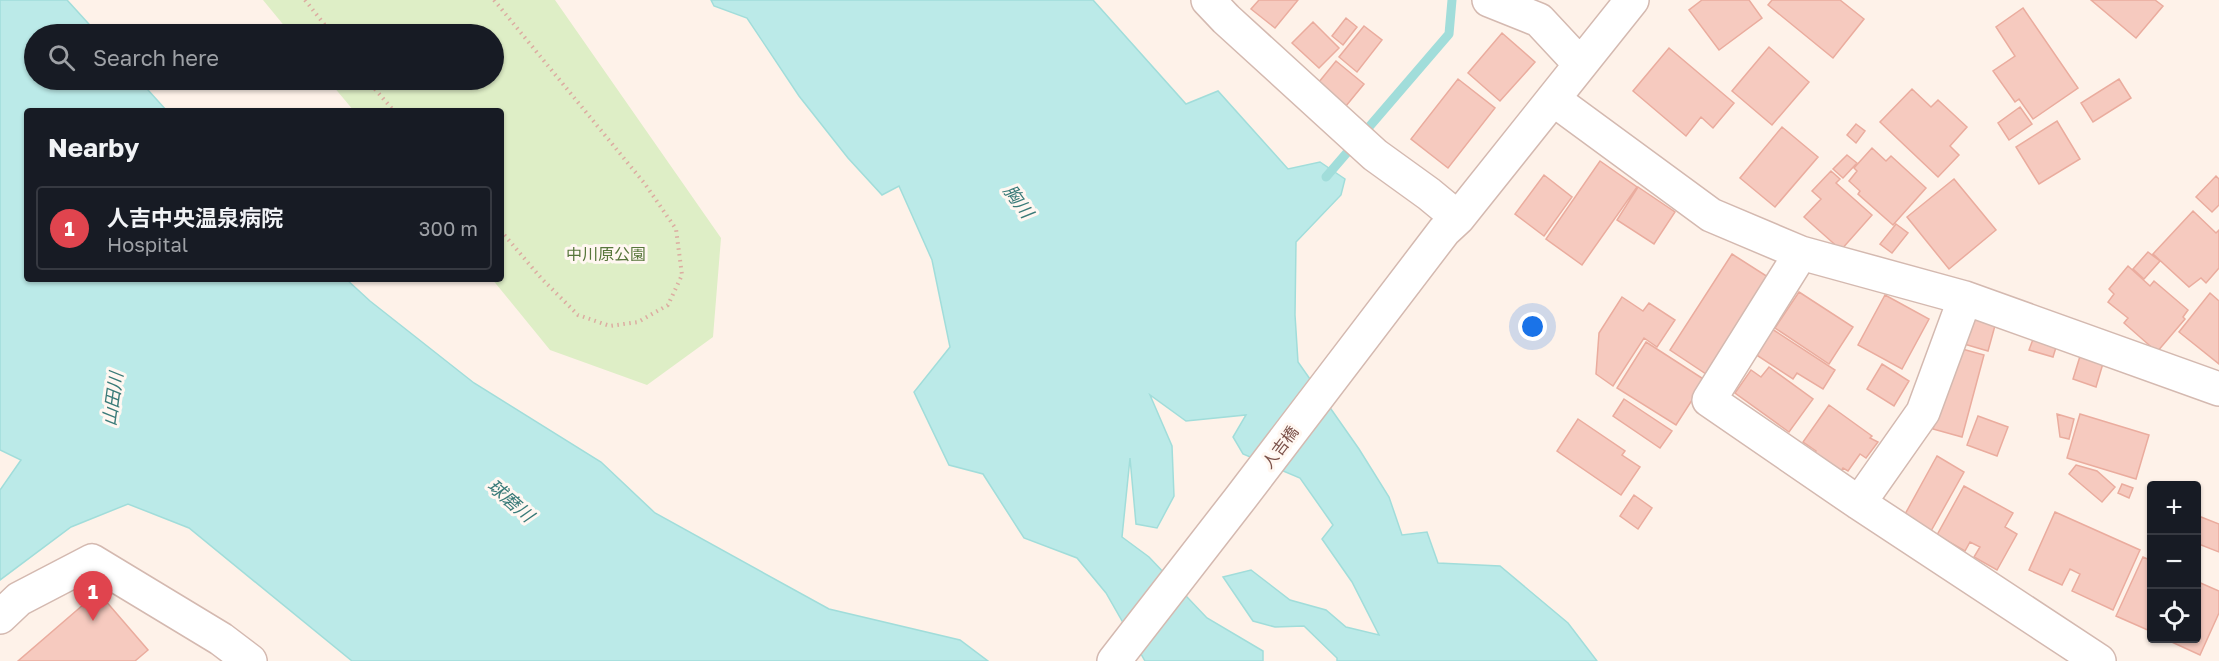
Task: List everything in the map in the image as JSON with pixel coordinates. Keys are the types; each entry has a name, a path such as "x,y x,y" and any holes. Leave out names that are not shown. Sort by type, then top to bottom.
{"street":[{"path":"1208,0 1375,155 1429,194 1451,225"},
{"path":"1489,0 1539,20 1580,64"},
{"name":"人吉橋","path":"1114,661 1451,225 1632,0"},
{"path":"1553,99 1711,214 1801,253 1965,298 2219,389"},
{"path":"1801,253 1709,400 2099,661"},
{"path":"1859,502 1923,412 1965,298"},
{"path":"0,617 19,599 92,561 221,639 250,661"}],"path":[{"path":"304,0 324,24"},
{"path":"494,0 651,193 676,229 682,275 668,305 638,322 610,326 578,315 541,278 504,235"},
{"path":"376,90 391,108"}],"green space":[{"name":"中川原公園","path":"263,0 555,0 721,238 713,337 647,385 550,350 494,282 504,282 504,108 351,108 336,90 504,90 504,24 283,24"}],"water":[{"path":"0,0 67,0 89,24 24,24 24,90 148,90 164,108 24,108 24,282 349,282 474,383 601,462 655,513 829,609 960,640 988,661 352,661 189,528 128,504 71,527 0,580 0,490 21,460 0,450"},
{"name":"胸川","path":"711,0 1093,0 1186,104 1218,91 1288,169 1320,162 1345,179 1341,195 1296,242 1295,315 1298,362 1359,449 1389,497 1402,535 1427,532 1438,563 1500,566 1568,623 1597,661 1337,661 1337,658 1304,626 1275,627 1253,621 1223,577 1251,570 1290,600 1326,610 1346,627 1379,635 1352,582 1322,539 1333,525 1300,478 1243,454 1233,437 1246,415 1186,421 1150,395 1172,446 1174,496 1157,528 1136,524 1130,458 1122,537 1149,557 1207,618 1263,651 1263,661 1145,661 1106,593 1077,558 1024,538 983,474 949,465 914,392 950,347 932,260 899,186 882,195 848,158 799,96 747,18 714,6"}],"building":[{"path":"1259,0 1298,0 1275,28 1251,9"},
{"path":"1702,0 1749,0 1762,18 1719,50 1689,10"},
{"path":"1772,0 1840,0 1864,19 1833,58 1768,5"},
{"path":"2091,0 2155,0 2163,6 2136,38"},
{"path":"2023,8 2078,88 2033,119 2019,99 2015,102 1993,71 2015,56 1996,27"},
{"path":"1346,18 1357,27 1343,45 1332,36"},
{"path":"1313,22 1339,48 1319,68 1292,43"},
{"path":"1364,26 1382,40 1357,72 1339,57"},
{"path":"1502,33 1535,62 1500,101 1468,73"},
{"path":"1769,47 1809,82 1772,125 1732,91"},
{"path":"1669,48 1734,103 1713,128 1701,117 1686,136 1633,91"},
{"path":"1336,61 1364,84 1346,106 1319,82"},
{"path":"1458,79 1495,108 1448,168 1411,139"},
{"path":"2119,79 2131,98 2093,122 2081,103"},
{"path":"1912,89 1931,107 1938,100 1967,127 1950,146 1959,155 1938,177 1880,122"},
{"path":"2020,107 2032,124 2009,140 1998,123"},
{"path":"2057,121 2080,159 2039,184 2016,147"},
{"path":"1856,124 1865,131 1856,143 1847,135"},
{"path":"1782,127 1818,157 1775,207 1740,178"},
{"path":"1872,148 1886,161 1891,156 1926,188 1893,225 1858,194 1860,191 1849,181 1857,171 1854,168"},
{"path":"1847,155 1857,163 1843,178 1833,169"},
{"path":"1600,161 1637,187 1582,265 1546,239"},
{"path":"1831,171 1840,179 1836,183 1872,215 1841,250 1804,217 1821,199 1812,191"},
{"path":"1544,175 1572,197 1544,236 1515,214"},
{"path":"2216,176 2219,179 2219,205 2212,212 2196,197"},
{"path":"1954,179 1996,230 1949,269 1907,217"},
{"path":"1638,187 1675,212 1654,244 1617,220"},
{"path":"2193,211 2216,233 2219,230 2219,268 2206,283 2201,278 2189,287 2153,254"},
{"path":"1896,224 1908,233 1892,253 1880,244"},
{"path":"2148,252 2160,261 2144,279 2133,269"},
{"path":"1732,254 1768,277 1706,374 1670,350"},
{"path":"2128,266 2150,286 2154,281 2188,310 2183,317 2185,319 2157,352 2124,323 2128,318 2108,302 2114,294 2109,289"},
{"path":"1799,292 1853,327 1829,364 1775,328"},
{"path":"2210,293 2219,301 2219,364 2179,332"},
{"path":"1885,295 1929,319 1902,369 1858,345"},
{"path":"1622,297 1643,311 1649,303 1675,320 1657,347 1644,338 1613,386 1596,374 1599,333"},
{"path":"1972,316 1996,322 1988,351 1964,344"},
{"path":"1772,329 1835,370 1823,389 1797,373 1793,379 1755,354"},
{"path":"2035,334 2058,341 2053,357 2029,350"},
{"path":"1646,342 1705,380 1676,425 1617,388"},
{"path":"1955,347 1984,355 1962,437 1933,429"},
{"path":"2081,353 2104,360 2096,387 2073,379"},
{"path":"1882,364 1909,381 1894,406 1867,389"},
{"path":"1769,367 1813,399 1789,432 1735,393 1751,370 1761,377"},
{"path":"1624,399 1672,431 1660,448 1613,416"},
{"path":"1829,405 1878,442 1866,458 1860,454 1848,471 1843,468 1839,474 1814,455 1816,451 1803,442"},
{"path":"2057,414 2074,419 2069,439 2060,437"},
{"path":"2080,414 2149,435 2136,479 2067,458"},
{"path":"1978,416 2008,427 1997,456 1967,445"},
{"path":"1578,419 1625,451 1622,455 1640,467 1621,495 1557,451"},
{"path":"1937,456 1964,472 1931,531 1904,516"},
{"path":"2076,465 2097,471 2115,487 2102,502 2069,474"},
{"path":"2122,484 2133,488 2129,498 2118,493"},
{"path":"1964,486 2013,513 2005,527 2017,534 1997,570 1974,557 1980,547 1970,542 1965,551 1937,535"},
{"path":"1634,495 1652,508 1638,529 1620,516"},
{"path":"2055,512 2140,550 2113,610 2072,591 2080,574 2070,569 2062,585 2029,570"},
{"path":"2201,517 2219,524 2219,552 2201,545"},
{"path":"2143,557 2147,559 2147,630 2116,616"},
{"path":"2201,583 2219,591 2219,613 2200,655 2174,643 2201,643"},
{"path":"98,592 148,650 135,661 18,661"}],"waterway":[{"path":"1326,177 1449,34 1452,0"}],"place":[{"name":"人吉中央温泉病院","path":"93,621"}],"water label":[{"name":"山田川","path":"112,399"},
{"name":"球磨川","path":"511,500"}]}
